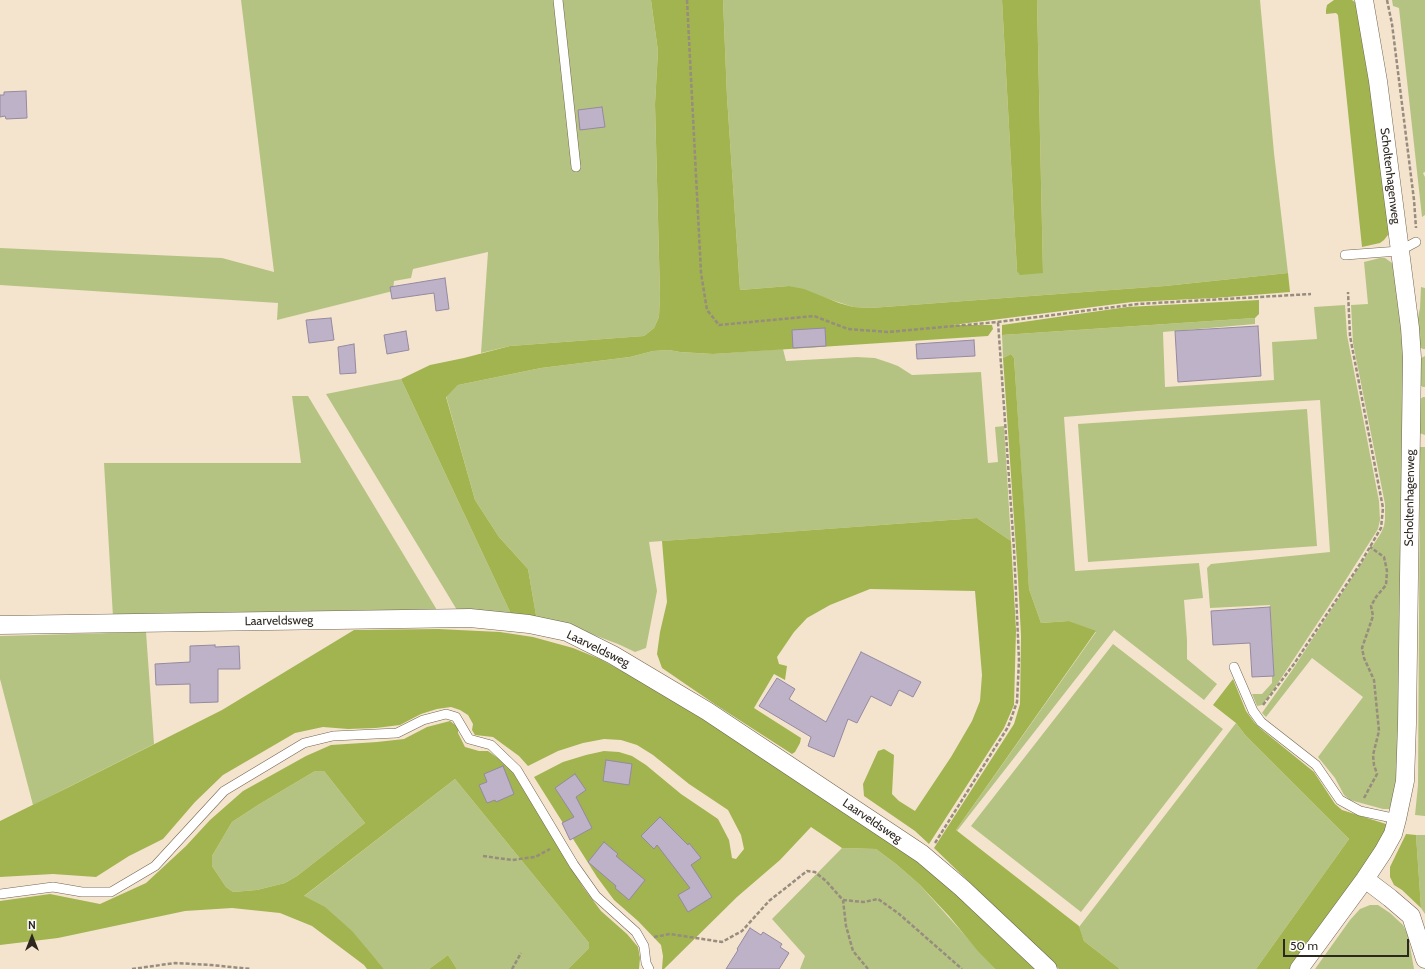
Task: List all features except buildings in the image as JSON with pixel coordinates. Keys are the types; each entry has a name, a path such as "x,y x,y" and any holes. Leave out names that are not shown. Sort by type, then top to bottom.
{"street":[{"name":"Scholtenhagenweg","path":"1299,969 1383,852 1392,834 1397,819 1405,781 1412,358 1410,328 1378,81 1364,0"},
{"name":"Laarveldsweg","path":"0,625 470,618 529,624 567,632 613,655 706,711 926,857 962,888 1048,969"},
{"path":"1365,879 1411,916 1425,959"}],"lane":[{"path":"558,0 576,168"},
{"path":"1345,255 1399,251 1416,242"},
{"path":"1234,667 1243,691 1261,722 1316,765 1340,800 1360,811 1397,819"},
{"path":"0,894 53,887 82,892 111,892 155,866 224,791 304,743 334,736 398,733 423,720 446,714 456,717 468,739 491,745 517,770 574,865 596,896 636,932 644,946 646,963 649,969"}],"path":[{"path":"687,0 701,273 707,310 719,325 814,316 848,329 888,332 998,322 1138,304 1311,294"},
{"name":"Scholtenhagenweg","path":"1387,0 1392,24 1405,135"},
{"path":"1256,715 1294,664 1381,528 1382,508 1350,336 1348,292"},
{"path":"926,857 1008,727 1017,702 1020,660 998,322"},
{"path":"1360,811 1365,794 1377,774 1373,755 1378,731 1374,680 1364,658 1362,648 1373,616 1372,606 1376,597 1386,585 1387,571 1384,557 1370,547"},
{"path":"483,856 512,860 535,857 561,843"},
{"path":"644,946 649,937 670,934 722,942 742,931 769,901 807,871 815,872 826,881 843,900 846,926 853,951 868,969"},
{"path":"843,900 864,902 878,899 898,913 962,969"},
{"path":"512,969 521,953"},
{"path":"132,969 175,963 251,969"}],"green space":[{"path":"241,0 651,0 658,51 655,104 660,295 659,317 654,328 644,336 510,346 481,353 488,252 413,269 411,278 394,281 393,291 277,320 278,303 0,285 0,248 222,258 274,272"},
{"path":"651,0 723,0 727,97 740,290 789,286 804,289 853,307 871,308 1165,286 1288,273 1290,292 1215,298 1132,302 953,325 992,325 993,329 988,336 713,354 669,350 653,351 630,357 541,368 458,385 446,397 475,500 499,537 528,569 537,621 512,616 401,379 430,365 510,346 644,336 654,328 659,317 660,295 655,104 658,51"},
{"path":"723,0 1002,0 1017,271 1043,273 1037,0 1260,0 1274,153 1288,273 1165,286 871,308 853,307 789,286 740,290 727,97"},
{"path":"1002,0 1037,0 1043,273 1020,275 1017,271"},
{"path":"1334,0 1352,0 1356,3 1365,42 1391,231 1380,243 1362,247 1338,15 1336,13 1326,14 1327,5"},
{"path":"1392,0 1425,0 1425,172 1423,173 1425,177 1425,215 1422,217 1399,8 1393,6"},
{"path":"1385,258 1395,265 1406,377 1400,751 1394,805 1389,809 1383,809 1350,800 1344,795 1335,778 1318,757 1363,697 1312,658 1266,717 1262,713 1293,669 1381,533 1384,526 1385,504 1353,343 1351,305 1368,304 1364,262"},
{"path":"1421,287 1425,288 1425,349 1417,346 1417,322 1420,308"},
{"path":"1259,300 1259,314 1255,318 1002,335 1002,325 1127,307"},
{"path":"1345,305 1347,335 1379,501 1380,520 1378,529 1272,692 1262,705 1257,706 1252,694 1262,694 1272,683 1272,676 1274,676 1270,605 1210,608 1207,568 1211,564 1330,552 1320,400 1064,417 1075,571 1199,563 1203,598 1184,600 1187,659 1217,684 1204,700 1114,630 957,831 956,830 1096,632 1069,621 1041,623 1029,589 1014,358 1011,354 1003,358 1002,335 1255,318 1255,324 1163,332 1165,387 1274,380 1272,342 1317,339 1314,307"},
{"path":"783,349 786,361 857,357 875,358 898,366 912,375 981,372 988,463 998,462 995,427 1004,426 1011,541 977,518 649,542 657,591 646,648 635,652 578,629 537,621 528,569 499,537 475,500 446,396 458,385 541,368 630,357 653,351 669,350 713,354"},
{"path":"1011,354 1014,358 1029,589 1041,623 1069,621 1096,631 956,830 1079,926 1084,941 1120,969 1059,969 934,848 1014,724 1020,704 1021,636 1003,358"},
{"path":"1425,356 1425,387 1423,387 1418,384 1419,359"},
{"path":"401,379 512,616 460,615 326,394"},
{"path":"292,396 308,396 440,615 113,617 104,463 301,463"},
{"path":"1425,397 1425,435 1419,433 1419,400"},
{"path":"1307,409 1317,546 1088,562 1078,424"},
{"path":"1420,447 1425,447 1425,816 1415,815 1418,785"},
{"path":"977,518 1011,541 1016,630 1014,705 1004,728 929,844 915,831 864,796 863,784 878,751 884,749 894,755 892,794 899,801 915,811 951,757 972,721 980,701 982,675 975,591 870,589 830,605 807,618 794,632 777,657 779,664 787,666 785,680 774,674 754,708 801,738 795,752 792,754 662,668 657,654 660,632 667,602 662,541"},
{"path":"438,629 500,632 533,637 573,648 600,659 657,690 754,749 933,869 1037,969 995,969 919,884 896,864 876,849 842,848 811,827 780,860 737,897 664,969 662,969 663,956 661,945 638,921 614,900 597,877 534,777 563,762 604,751 619,752 632,756 646,765 681,794 718,819 729,840 732,858 736,859 744,849 741,835 728,810 689,784 653,755 637,745 621,740 604,739 583,743 558,751 528,766 519,756 493,737 475,735 472,730 473,724 468,715 451,707 437,709 421,714 400,725 348,729 323,727 295,733 223,775 195,802 163,839 129,856 96,877 53,874 0,877 0,821 222,710 354,630"},
{"path":"146,632 154,744 33,805 0,679 0,636"},
{"path":"1113,644 1223,729 1081,912 971,826"},
{"path":"1233,679 1246,711 1254,722 1314,772 1335,804 1342,810 1386,824 1387,829 1359,878 1290,969 1256,969 1349,839 1246,736 1236,723 1213,705"},
{"path":"450,721 458,727 458,733 465,747 479,751 488,751 509,766 583,887 601,911 627,934 638,947 640,958 639,969 568,969 589,948 589,943 455,779 304,896 325,907 352,931 384,969 367,969 364,965 312,926 280,913 232,908 185,911 58,938 0,945 0,901 50,894 100,904 146,883 186,846 210,820 243,791 306,756 331,745 404,739 427,727","holes":["315,771 324,771 365,823 297,876 285,883 257,890 233,892 226,887 212,866 212,856 232,822"]},
{"path":"1236,723 1246,736 1349,839 1256,969 1120,969 1084,941 1079,927"},
{"path":"315,771 324,771 365,823 297,876 285,883 257,890 233,892 226,887 212,866 212,856 232,822"},
{"path":"455,779 589,943 589,948 568,969 457,969 448,955 429,969 384,969 377,961 303,897"},
{"path":"1406,834 1416,835 1421,908 1402,890 1394,885 1390,877 1390,867"},
{"path":"1416,835 1425,835 1425,914 1421,908"},
{"path":"842,848 876,849 896,864 919,884 995,969 800,969 805,956 772,919"},
{"path":"1370,905 1378,905 1390,913 1403,925 1408,935 1414,969 1315,969 1350,920 1360,909"},
{"path":"448,955 457,969 429,969"}]}
